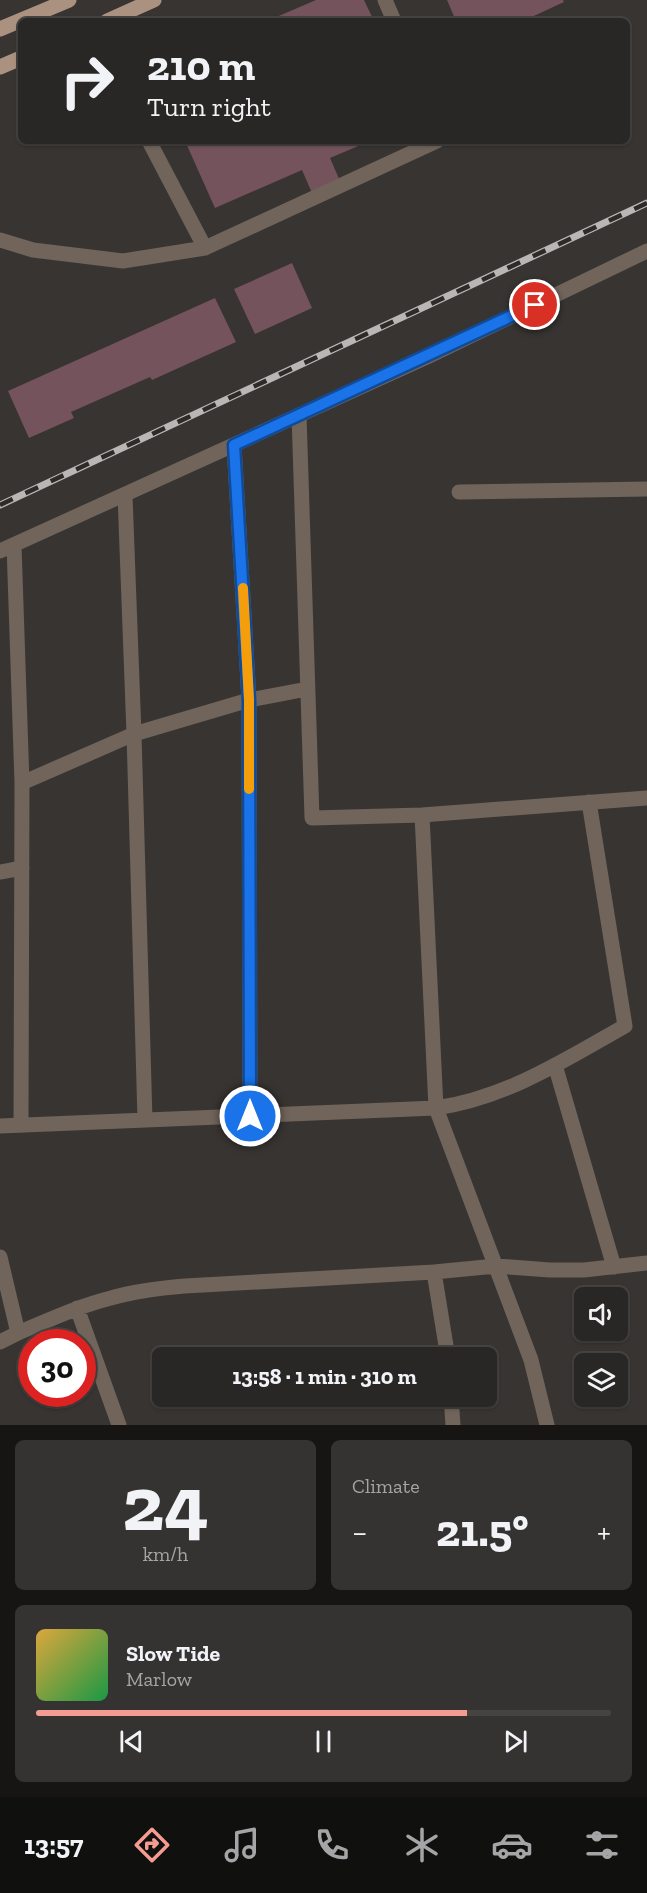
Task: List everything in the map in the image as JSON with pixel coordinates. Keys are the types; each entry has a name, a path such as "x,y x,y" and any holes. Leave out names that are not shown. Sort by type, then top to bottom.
{"main road":[{"path":"28,18 69,0"},
{"path":"113,18 154,0"},
{"path":"0,30 18,22"},
{"path":"0,67 18,59"}],"street":[{"path":"385,0 393,18"},
{"path":"151,144 205,248"},
{"path":"0,240 33,250 123,261 205,248 430,144"},
{"path":"21,1125 22,783 7,548 646,256"},
{"path":"299,415 312,818 422,815 647,798"},
{"path":"234,445 249,700 250,1116"},
{"path":"459,492 647,489"},
{"path":"125,495 145,1120"},
{"path":"22,783 134,734 249,700 307,689"},
{"path":"0,1126 436,1108 466,1104 530,1079 626,1026 589,802"},
{"path":"422,815 436,1108 531,1360 547,1425"},
{"path":"0,872 22,868"},
{"path":"555,1065 614,1267"},
{"path":"0,1257 18,1333 0,1342"},
{"path":"27,1329 77,1308 112,1297 185,1286 434,1272 496,1266 584,1270 647,1263"},
{"path":"434,1272 446,1347"},
{"path":"77,1308 119,1425"},
{"path":"452,1407 453,1425"}],"building":[{"path":"316,0 364,0 373,18 274,18"},
{"path":"447,0 563,0 564,2 529,18 455,18"},
{"path":"186,144 363,144 330,158 340,181 312,193 302,170 215,208"},
{"path":"292,263 312,308 255,334 234,289"},
{"path":"215,298 236,342 152,380 150,377 71,412 74,418 29,438 8,391"}],"railway":[{"path":"0,505 647,203"}],"slow traffic":[{"path":"243,588 249,700 249,789"}],"route":[{"path":"250,1116 249,700 234,445 535,305"}]}
